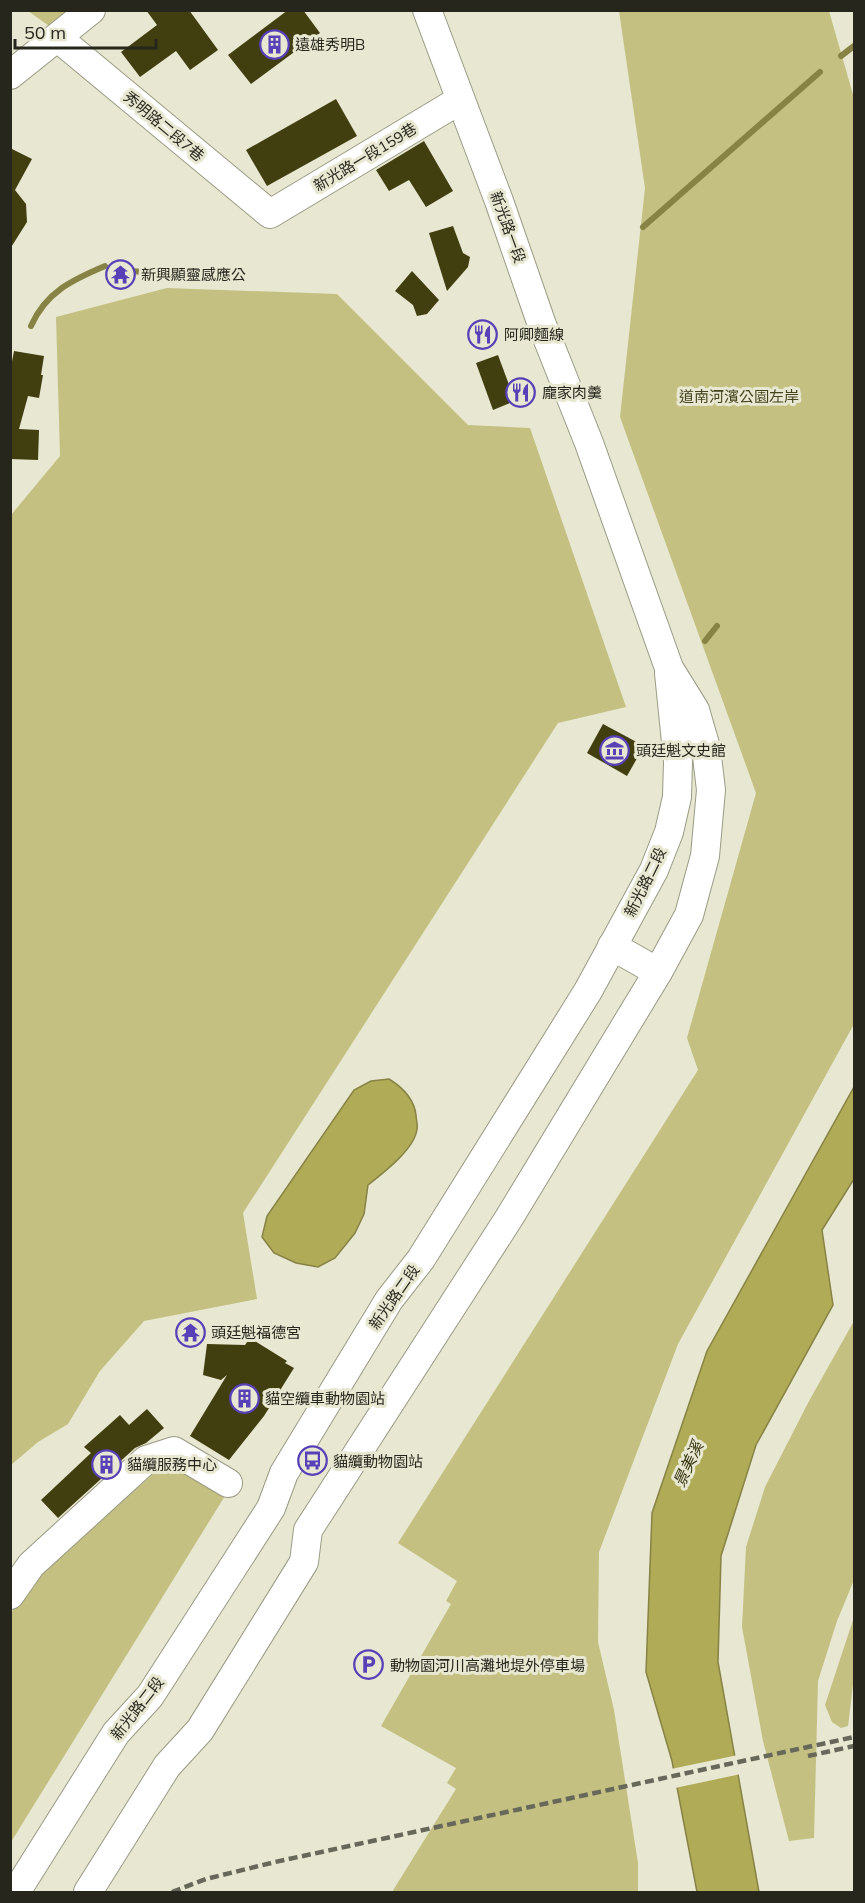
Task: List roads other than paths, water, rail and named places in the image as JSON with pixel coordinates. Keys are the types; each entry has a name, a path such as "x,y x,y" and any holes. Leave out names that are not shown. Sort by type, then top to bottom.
{"street":[{"path":"10,75 91,10"},
{"name":"新光路一段","path":"427,10 542,325 589,443"},
{"name":"秀明路二段7巷","path":"58,38 270,214"},
{"name":"新光路一段159巷","path":"270,214 460,100"},
{"name":"新光路二段","path":"88,1893 167,1766 200,1730 303,1562 308,1530 510,1218 658,972 689,915 705,856 711,790 706,748 694,710 669,668 589,443"},
{"name":"新光路二段","path":"16,1893 116,1733 150,1696 271,1508 284,1473 376,1320 421,1259 588,991 654,870 669,832 677,797 678,762 669,668"},
{"path":"612,946 658,972"},
{"path":"10,1595 31,1565 146,1460 174,1451 228,1483"}],"water":[{"path":"389,1079 410,1099 415,1109 417,1129 415,1137 405,1152 368,1185 364,1214 355,1233 335,1258 318,1267 296,1263 274,1253 262,1237 267,1216 354,1090 371,1081"},
{"name":"景美溪","path":"854,1087 854,1179 822,1230 833,1305 756,1445 721,1556 718,1662 759,1892 697,1892 672,1761 646,1672 652,1513 707,1351"}],"waterway":[{"path":"841,56 854,46"},
{"path":"643,227 820,72"},
{"path":"31,326 44,304 61,288 105,266"},
{"path":"130,271 144,272 152,269"},
{"path":"705,641 717,626"}],"railway":[{"path":"172,1892 206,1879 275,1862 854,1737"},
{"path":"808,1756 854,1746"}],"place":[{"name":"遠雄秀明B","path":"274,44"},
{"name":"新興顯靈感應公","path":"120,274"},
{"name":"阿卿麵線","path":"483,334"},
{"name":"龐家肉羹","path":"521,392"},
{"name":"頭廷魁文史館","path":"615,750"},
{"name":"頭廷魁福德宮","path":"190,1332"},
{"name":"貓空纜車動物園站","path":"244,1398"},
{"name":"貓纜動物園站","path":"312,1461"},
{"name":"貓纜服務中心","path":"106,1464"},
{"name":"動物園河川高灘地堤外停車場","path":"369,1665"}],"park label":[{"name":"道南河濱公園左岸","path":"739,396"}]}
